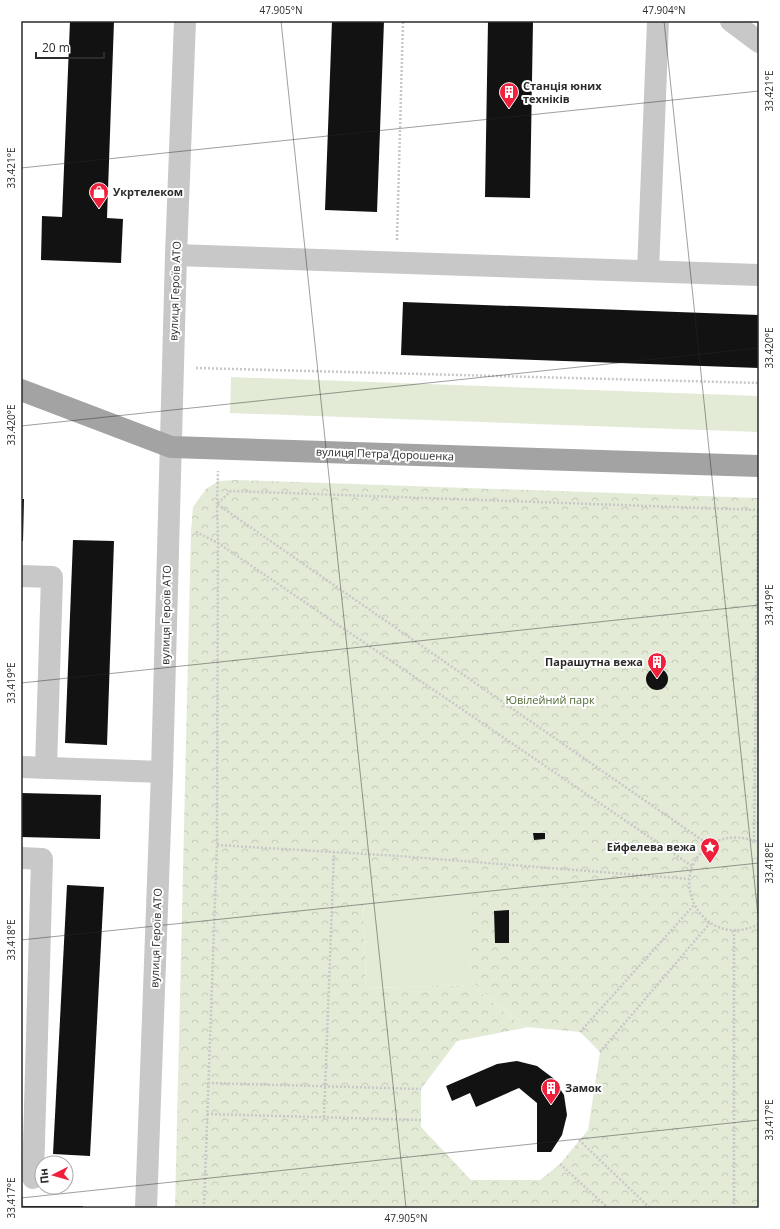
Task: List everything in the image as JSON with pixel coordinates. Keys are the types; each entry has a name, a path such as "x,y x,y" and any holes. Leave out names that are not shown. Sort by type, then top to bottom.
{"main road":[{"name":"вулиця Петра Дорошенка","path":"21,390 171,447 759,466"}],"street":[{"name":"вулиця Героїв АТО","path":"146,1208 162,772 172,367 185,21"},
{"path":"648,271 658,21"},
{"path":"731,21 759,42"},
{"path":"176,255 759,275"},
{"path":"21,576 52,577 46,768"},
{"path":"21,767 162,772"},
{"path":"21,858 42,859 33,1178"}],"path":[{"path":"397,263 403,21"},
{"path":"172,367 759,383"},
{"path":"204,1208 217,845 217,504 219,449"},
{"path":"217,504 231,492 758,510 754,841"},
{"path":"217,504 709,845"},
{"path":"196,532 218,543 692,866"},
{"path":"759,844 739,837 724,839 709,845 699,854 692,866 689,879 690,892 694,905 701,915 711,923 722,928 734,930 746,929 759,924 759,987"},
{"path":"217,845 334,852 689,879"},
{"path":"324,1117 334,852"},
{"path":"580,1032 694,905"},
{"path":"600,1052 711,923"},
{"path":"734,930 734,1208"},
{"path":"208,1083 421,1089"},
{"path":"207,1114 421,1120"},
{"path":"579,1140 650,1208"},
{"path":"560,1164 608,1208"}],"green space":[{"path":"231,377 759,396 759,432 230,413"},
{"name":"Ювілейний парк","path":"236,480 759,498 759,1208 175,1208 191,531 193,507 206,489 218,481","holes":["468,893 471,981 527,1027 580,1032 600,1052 588,1130 560,1164 540,1180 471,1180 421,1127 421,1089 457,1041 524,1028 471,985 366,988 363,897"]},
{"path":"469,893 471,981 527,1027 524,1028 471,985 366,988 363,896"}],"building":[{"path":"70,21 114,21 107,218 123,219 121,263 41,260 42,216 62,217"},
{"path":"332,21 384,21 377,212 325,210"},
{"name":"Станція юних техніків","path":"488,21 533,21 530,198 485,197"},
{"path":"403,302 759,315 759,368 401,355"},
{"path":"21,499 24,499 23,541 21,541"},
{"path":"73,540 114,541 107,745 65,743"},
{"name":"Парашутна вежа","path":"657,668 665,671 668,679 665,687 657,690 649,687 646,679 649,671"},
{"path":"21,793 101,795 100,839 21,837"},
{"path":"533,833 545,833 545,839 534,840"},
{"path":"67,885 104,887 90,1156 53,1154"},
{"path":"509,910 509,943 495,943 494,911"},
{"name":"Замок","path":"517,1061 537,1066 553,1078 564,1095 567,1115 562,1135 551,1152 537,1152 537,1103 519,1088 476,1107 470,1093 452,1101 446,1086 497,1064"},
{"path":"21,1206 83,1206 83,1208 21,1208"}],"place":[{"name":"Станція юних техніків","path":"509,109"},
{"name":"Укртелеком","path":"99,209"},
{"name":"Парашутна вежа","path":"657,679"},
{"name":"Ейфелева вежа","path":"710,864"},
{"name":"Замок","path":"551,1105"}]}
